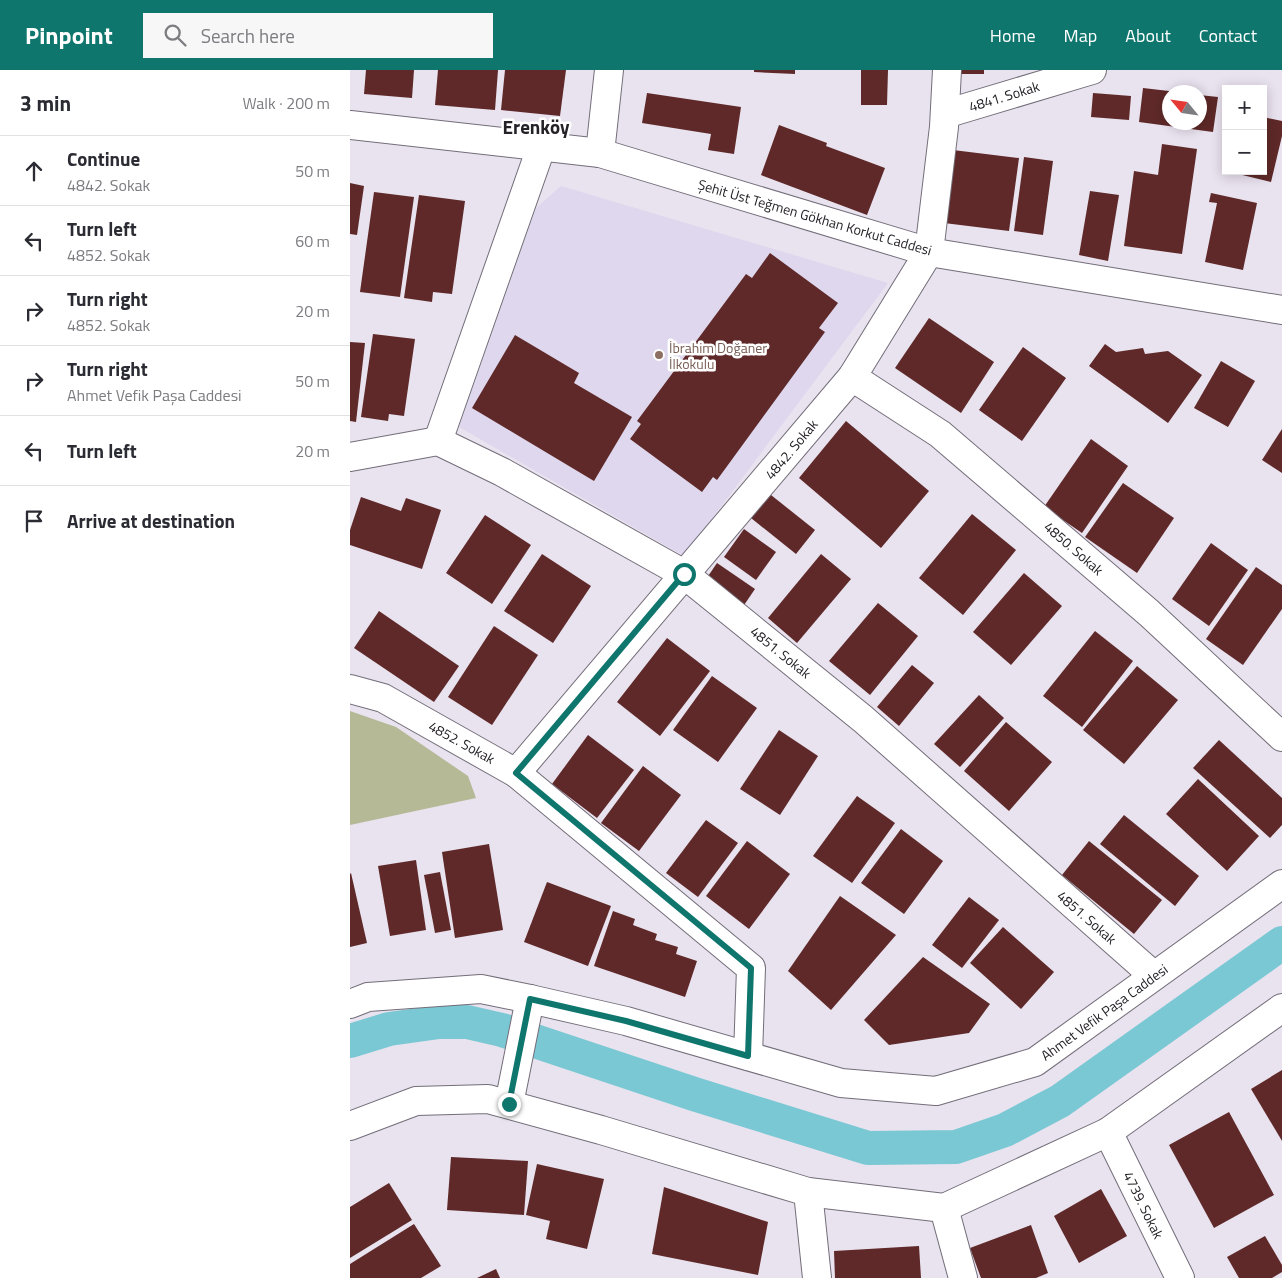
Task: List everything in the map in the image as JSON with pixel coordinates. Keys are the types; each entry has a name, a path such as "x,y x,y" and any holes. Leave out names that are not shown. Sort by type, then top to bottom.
{"street":[{"path":"600,153 609,70"},
{"name":"4842. Sokak","path":"516,773 852,377 929,252 945,114 947,70"},
{"name":"4841. Sokak","path":"945,114 1092,70"},
{"name":"Şehit Üst Teğmen Gökhan Korkut Caddesi","path":"350,125 600,153 929,252 1282,310"},
{"path":"350,457 438,441 542,145"},
{"name":"4850. Sokak","path":"852,377 940,434 1149,613 1282,737"},
{"name":"4851. Sokak","path":"438,441 502,472 684,574 863,719 1153,976"},
{"name":"4852. Sokak","path":"350,689 384,698 516,773 751,968 748,1056"},
{"name":"Ahmet Vefik Paşa Caddesi","path":"350,1004 368,998 481,990 525,1024 626,1021 841,1083 936,1091 1035,1062 1282,884"},
{"path":"350,1126 416,1101 488,1099 601,1130 808,1192 944,1208 1108,1132 1282,1008"},
{"path":"509,1104 525,1024"},
{"name":"4739. Sokak","path":"1108,1132 1180,1278"},
{"path":"808,1192 816,1278"},
{"path":"944,1208 963,1278"}],"shaded area":[{"name":"İbrahim Doğaner İlkokulu","path":"561,186 888,283 684,556 459,427 536,208"}],"green space":[{"path":"350,711 396,727 468,776 476,798 350,825"}],"building":[{"path":"366,70 414,70 412,98 364,94"},
{"path":"438,70 498,70 495,110 435,105"},
{"path":"505,70 566,70 560,116 501,110"},
{"path":"754,70 795,70 795,74 754,72"},
{"path":"861,70 888,70 887,105 861,105"},
{"path":"955,70 984,70 984,74 955,74"},
{"path":"1143,88 1162,90 1162,125 1139,122"},
{"path":"647,93 741,107 734,154 708,150 711,134 642,123"},
{"path":"1093,93 1131,96 1129,120 1091,117"},
{"path":"1207,96 1218,97 1213,132 1198,130 1207,130"},
{"path":"1267,118 1282,121 1282,136 1271,182 1242,175 1267,175"},
{"path":"779,125 827,143 826,146 885,168 867,215 761,175"},
{"path":"1162,144 1197,149 1182,254 1124,246 1134,171 1158,175"},
{"path":"953,150 1019,158 1009,231 944,223"},
{"path":"1024,157 1053,161 1043,235 1014,231"},
{"path":"350,183 364,186 357,235 350,234"},
{"path":"1090,191 1119,195 1108,261 1079,255"},
{"path":"374,192 414,197 400,297 360,292"},
{"path":"1211,193 1257,203 1243,270 1205,262 1217,203 1209,202"},
{"path":"419,195 465,201 452,294 433,292 432,302 404,298"},
{"path":"770,253 838,303 819,328 825,332 717,480 713,477 702,492 630,439 641,424 637,421 746,274 752,278"},
{"path":"929,318 994,362 961,413 895,368"},
{"path":"373,334 415,339 404,416 389,414 388,421 361,417"},
{"path":"515,335 579,373 574,383 632,417 594,481 472,408"},
{"path":"350,342 365,343 356,422 350,421"},
{"path":"1105,344 1116,352 1143,348 1145,354 1168,351 1202,375 1168,423 1089,366"},
{"path":"1023,347 1066,378 1022,441 979,410"},
{"path":"1221,361 1255,381 1228,427 1194,408"},
{"path":"846,421 929,491 881,548 799,478"},
{"path":"1282,429 1282,473 1262,460"},
{"path":"1091,439 1128,466 1082,533 1044,507"},
{"path":"1123,483 1174,518 1137,573 1085,537"},
{"path":"771,495 815,530 796,554 751,518"},
{"path":"361,497 401,511 406,498 441,510 422,569 350,545 350,530"},
{"path":"972,514 1016,550 963,615 919,578"},
{"path":"485,515 531,545 492,604 446,573"},
{"path":"744,529 776,552 756,580 724,557"},
{"path":"1211,543 1248,570 1209,626 1172,599"},
{"path":"542,554 591,586 553,643 504,611"},
{"path":"821,554 851,579 797,643 768,618"},
{"path":"717,563 755,589 740,611 702,585"},
{"path":"1256,567 1282,585 1282,609 1243,665 1206,639"},
{"path":"1024,573 1062,606 1011,665 973,632"},
{"path":"878,603 918,636 870,695 829,661"},
{"path":"379,611 459,666 434,702 354,648"},
{"path":"494,626 538,655 492,725 448,697"},
{"path":"1095,631 1133,661 1082,727 1043,696"},
{"path":"667,638 710,671 660,736 617,702"},
{"path":"912,665 934,683 899,726 877,707"},
{"path":"1137,666 1178,700 1124,764 1083,730"},
{"path":"712,676 757,708 718,762 673,730"},
{"path":"979,695 1004,718 960,767 934,744"},
{"path":"1006,722 1052,762 1009,811 964,771"},
{"path":"779,730 818,756 780,815 740,789"},
{"path":"588,735 634,770 597,818 552,784"},
{"path":"1219,740 1282,798 1282,825 1270,838 1193,768"},
{"path":"643,766 681,795 639,851 601,823"},
{"path":"1198,779 1259,836 1227,871 1166,814"},
{"path":"857,796 895,823 852,883 813,856"},
{"path":"1124,815 1199,876 1175,906 1100,844"},
{"path":"706,820 738,843 698,897 666,873"},
{"path":"901,829 943,861 904,914 861,883"},
{"path":"747,841 790,874 749,929 706,896"},
{"path":"1089,841 1162,900 1134,934 1062,875"},
{"path":"489,844 503,930 455,938 442,852"},
{"path":"416,860 426,930 390,936 378,866"},
{"path":"440,872 451,930 435,933 424,875"},
{"path":"350,874 367,943 350,947"},
{"path":"547,882 611,906 588,966 524,942"},
{"path":"840,896 896,935 831,1010 788,971"},
{"path":"969,897 999,920 962,968 932,945"},
{"path":"613,911 635,919 633,925 657,934 655,940 678,947 676,954 697,961 685,997 594,966"},
{"path":"1003,927 1054,972 1021,1009 970,963"},
{"path":"923,957 990,1004 969,1033 889,1045 864,1020"},
{"path":"1282,1070 1282,1141 1251,1089"},
{"path":"1229,1112 1274,1195 1214,1228 1169,1145"},
{"path":"451,1157 528,1161 524,1215 447,1210"},
{"path":"537,1164 604,1179 587,1249 546,1239 550,1221 526,1215"},
{"path":"389,1183 412,1220 350,1258 350,1207"},
{"path":"664,1187 768,1222 758,1275 652,1254"},
{"path":"1101,1189 1127,1236 1079,1263 1054,1216"},
{"path":"414,1224 441,1266 421,1278 350,1278 350,1264"},
{"path":"1031,1225 1048,1273 1036,1278 981,1278 970,1248"},
{"path":"1265,1236 1282,1265 1282,1272 1272,1278 1239,1278 1227,1257"},
{"path":"919,1246 921,1278 835,1278 834,1251"},
{"path":"496,1269 500,1278 477,1278"}],"waterway":[{"path":"350,1041 389,1029 439,1022 467,1022 502,1030 694,1094 868,1148 956,1147 1005,1130 1060,1101 1282,943"}],"place":[{"name":"İbrahim Doğaner İlkokulu","path":"659,355"}],"district":[{"name":"Erenköy","path":"536,126"}],"route":[{"path":"509,1104 530,999 626,1021 748,1056 751,968 516,773 684,574"}]}
